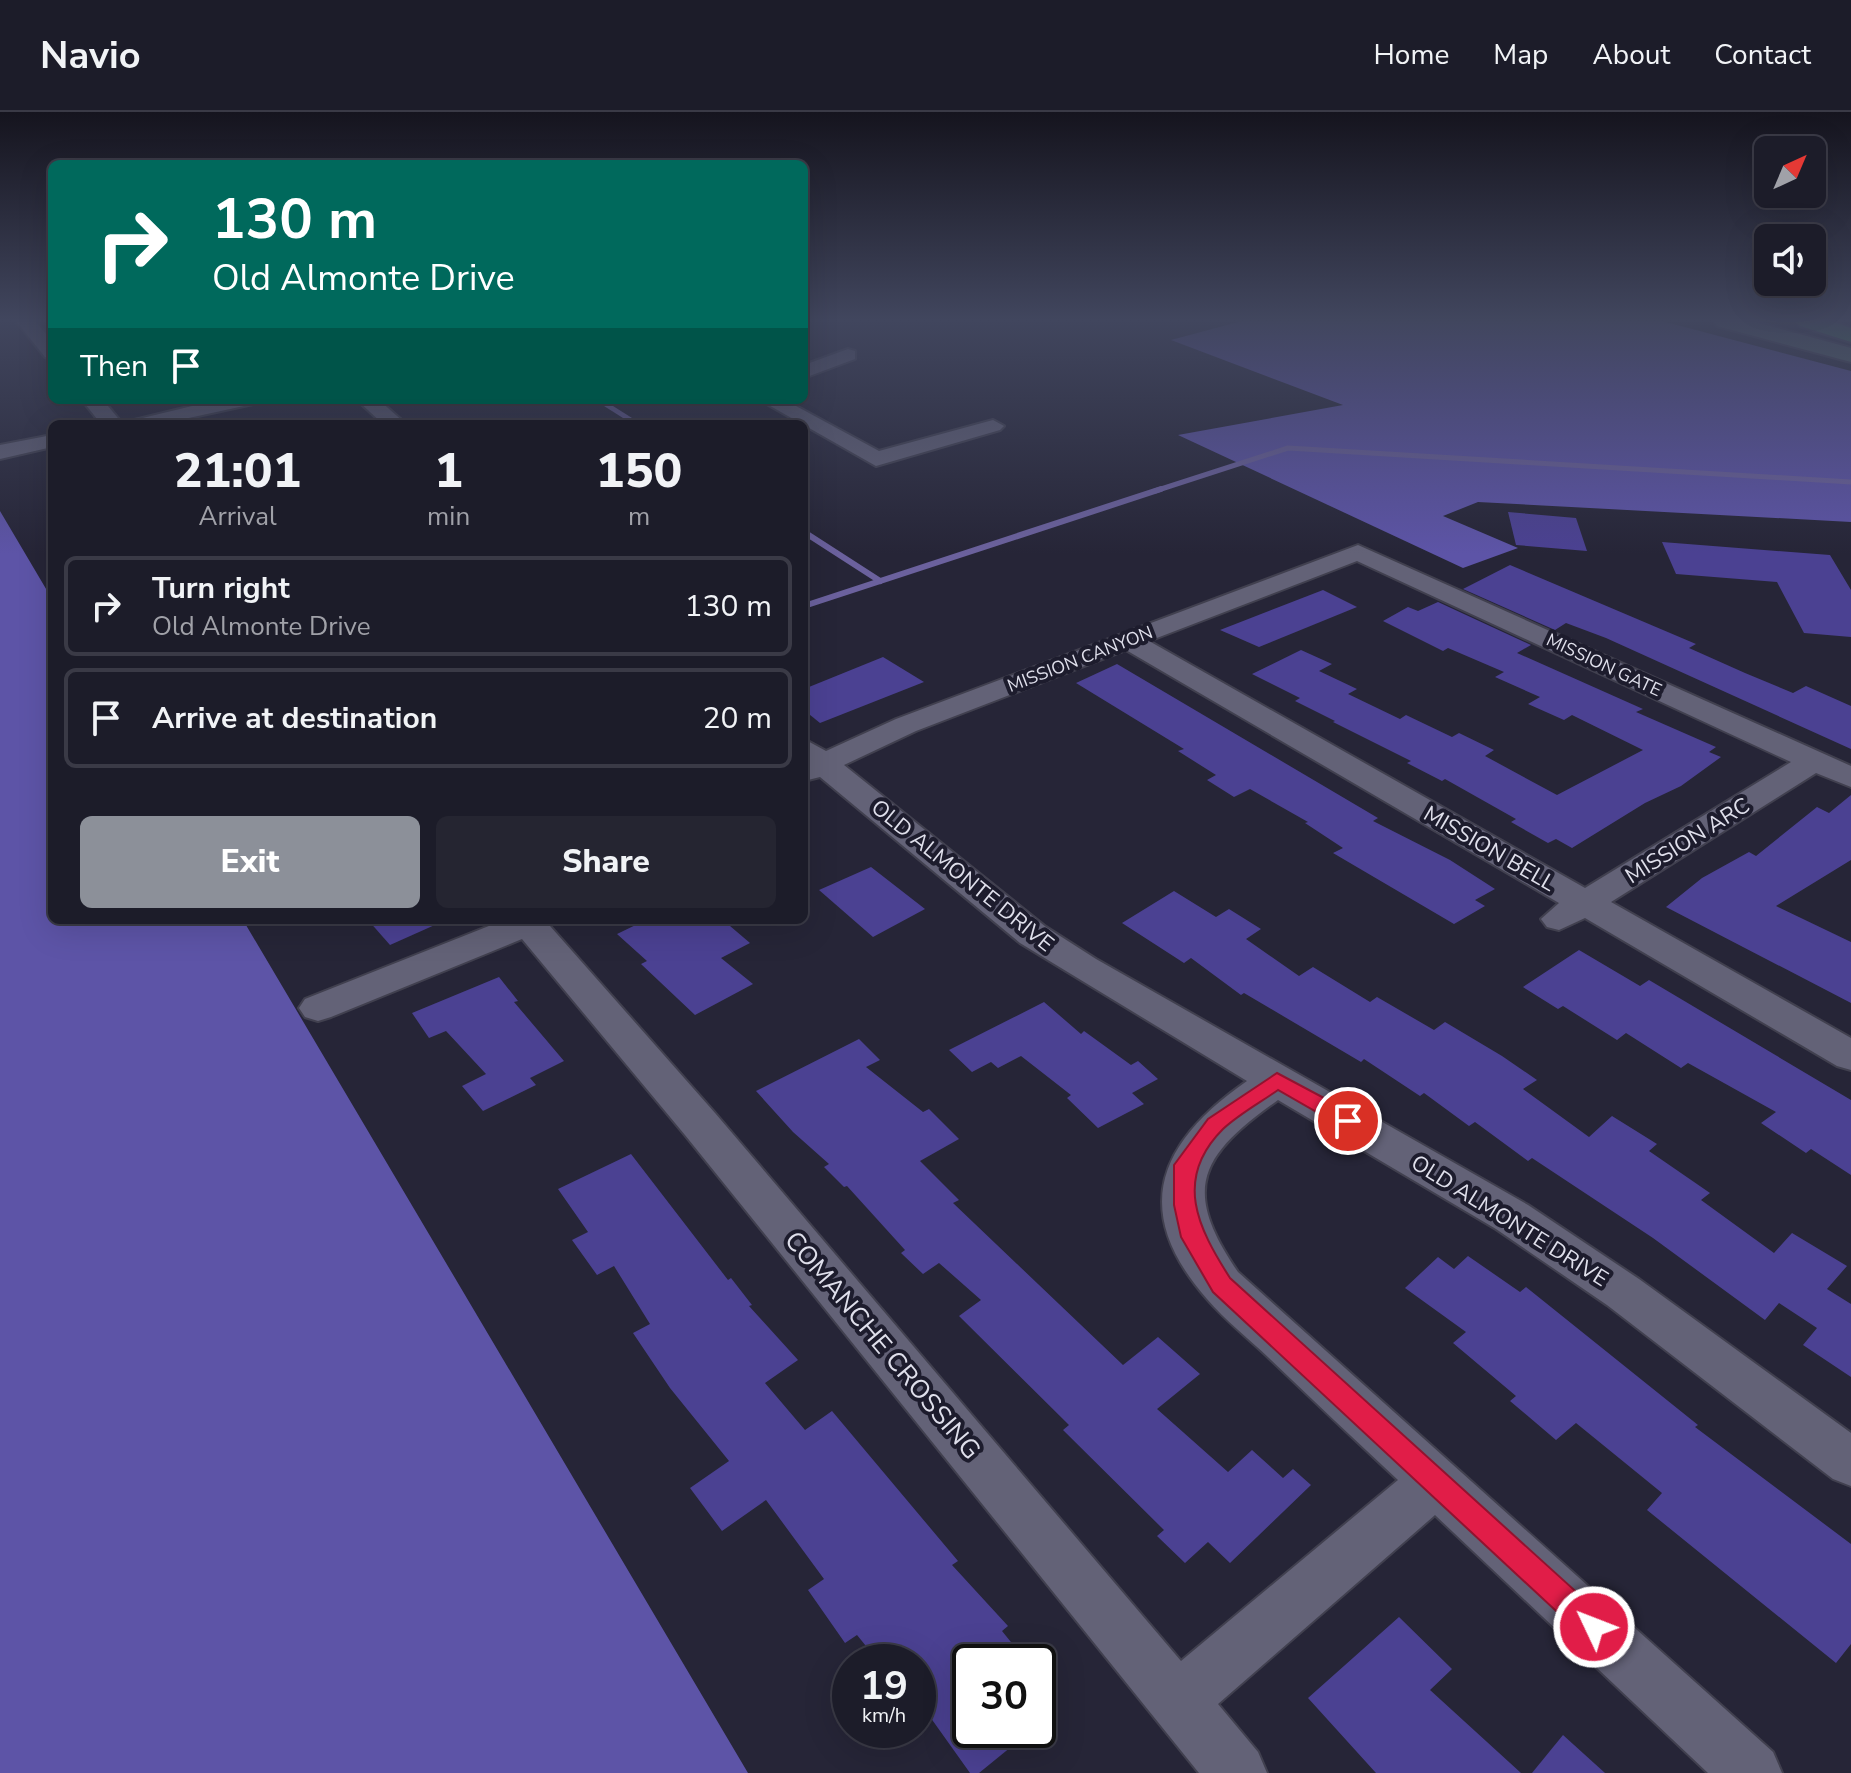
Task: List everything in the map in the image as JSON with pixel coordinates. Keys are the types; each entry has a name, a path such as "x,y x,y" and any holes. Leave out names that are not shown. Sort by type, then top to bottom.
{"street":[{"path":"95,404 109,420"},
{"path":"150,420 227,404"},
{"path":"372,404 391,420"},
{"path":"777,404 806,420"},
{"path":"808,421 876,459 993,426"},
{"path":"0,452 48,442"},
{"name":"MISSION CANYON","path":"810,761 1358,552"},
{"name":"MISSION GATE","path":"1358,552 1851,778"},
{"name":"MISSION BELL","path":"1129,641 1572,911 1851,1056"},
{"name":"OLD ALMONTE DRIVE","path":"810,761 1033,935 1083,968 1419,1161 1561,1250 1623,1292 1851,1463"},
{"name":"MISSION ARC","path":"1572,911 1814,761"},
{"path":"318,1008 522,924"},
{"name":"COMANCHE CROSSING","path":"532,924 1237,1773"},
{"path":"1277,1080 1216,1124 1185,1165 1185,1205 1192,1237 1222,1285 1752,1773"},
{"path":"1177,1701 1436,1481"}],"shaded area":[{"path":"1326,399 1851,399 1851,522 1478,502 1443,516 1518,548 1463,568 1178,435 1343,405"},
{"path":"0,511 48,592 48,924 245,924 748,1773 0,1773"}],"building":[{"path":"1508,512 1576,518 1587,551 1516,545"},
{"path":"1662,542 1830,555 1851,590 1851,637 1804,633 1777,582 1676,574"},
{"path":"1510,565 1696,644 1689,648 1793,693 1806,686 1851,706 1851,749 1606,638 1566,623 1555,630 1463,589"},
{"path":"1323,590 1357,607 1259,647 1220,630"},
{"path":"1438,602 1531,645 1517,653 1643,709 1636,712 1716,747 1709,752 1721,757 1681,786 1645,803 1572,848 1556,839 1548,843 1511,822 1516,819 1445,779 1442,781 1407,763 1411,761 1333,722 1295,701 1300,698 1252,674 1301,650 1332,664 1319,671 1357,689 1348,694 1400,719 1406,715 1452,737 1459,733 1494,750 1485,756 1557,795 1643,750 1572,715 1564,720 1528,704 1540,697 1495,677 1504,672 1448,648 1443,651 1383,621 1408,607 1418,611"},
{"path":"883,657 924,682 820,723 808,713 808,687"},
{"path":"1117,664 1378,818 1373,821 1450,860 1495,889 1475,900 1485,906 1454,924 1333,853 1343,848 1305,823 1308,822 1250,789 1234,797 1207,780 1216,775 1178,751 1184,749 1076,683"},
{"path":"1851,795 1851,860 1776,906 1851,942 1851,1003 1666,907 1702,878 1749,852 1756,856 1817,807 1829,813"},
{"path":"871,867 925,909 873,937 819,890"},
{"path":"1174,891 1216,917 1229,909 1261,929 1246,939 1299,976 1313,967 1370,1002 1377,997 1434,1030 1445,1022 1537,1080 1523,1089 1589,1137 1612,1116 1657,1144 1649,1151 1710,1193 1701,1200 1774,1253 1792,1233 1847,1266 1827,1289 1851,1304 1851,1377 1803,1345 1817,1328 1779,1303 1765,1320 1653,1238 1532,1158 1528,1161 1475,1122 1469,1126 1424,1093 1420,1096 1364,1059 1361,1062 1244,993 1241,995 1191,958 1184,963 1122,923"},
{"path":"372,924 437,924 390,945"},
{"path":"638,924 728,924 750,943 721,958 753,984 695,1015 641,964 647,961 617,934"},
{"path":"1579,950 1640,986 1649,980 1851,1100 1851,1175 1811,1149 1806,1153 1761,1123 1776,1112 1688,1063 1681,1068 1626,1033 1617,1040 1563,1006 1558,1009 1523,987"},
{"path":"499,977 518,1001 514,1002 564,1061 530,1078 536,1085 483,1111 462,1086 486,1074 446,1031 429,1038 412,1013"},
{"path":"1044,1002 1081,1034 1084,1031 1131,1065 1138,1061 1158,1079 1132,1093 1144,1104 1098,1128 1067,1098 1071,1095 1021,1056 998,1068 991,1062 972,1072 949,1050"},
{"path":"859,1039 880,1060 866,1067 923,1112 929,1109 959,1139 920,1161 959,1200 953,1203 1123,1365 1158,1337 1200,1374 1157,1409 1228,1472 1252,1450 1283,1478 1293,1469 1311,1485 1230,1563 1208,1542 1185,1563 1157,1536 1164,1530 1063,1430 1069,1425 959,1316 981,1300 939,1263 923,1274 901,1253 905,1250 847,1186 844,1187 824,1167 829,1164 793,1132 756,1091"},
{"path":"631,1154 728,1280 731,1278 752,1305 749,1306 798,1360 765,1383 805,1430 832,1411 958,1561 952,1565 1008,1626 1002,1631 1012,1644 952,1644 952,1748 936,1725 936,1644 864,1644 857,1635 845,1643 808,1590 824,1579 766,1500 722,1531 690,1488 729,1461 670,1388 633,1333 650,1324 614,1266 597,1275 572,1240 588,1232 558,1189"},
{"path":"1468,1256 1520,1292 1526,1287 1698,1425 1695,1427 1851,1544 1851,1644 1836,1663 1647,1510 1662,1493 1576,1423 1556,1440 1510,1401 1516,1396 1453,1343 1466,1332 1405,1288 1438,1257 1454,1269"},
{"path":"1399,1617 1452,1669 1430,1690 1521,1773 1376,1773 1308,1698"},
{"path":"1563,1735 1605,1773 1532,1773"},
{"path":"952,1748 1010,1748 979,1773 970,1773"}],"waterway":[{"path":"605,404 631,420"},
{"path":"1155,491 1288,448 1851,482"},
{"path":"808,605 1161,489"},
{"path":"808,535 880,581"}],"route":[{"path":"1348,1121 1277,1080 1216,1124 1185,1165 1185,1205 1192,1237 1222,1285 1594,1627"}]}
